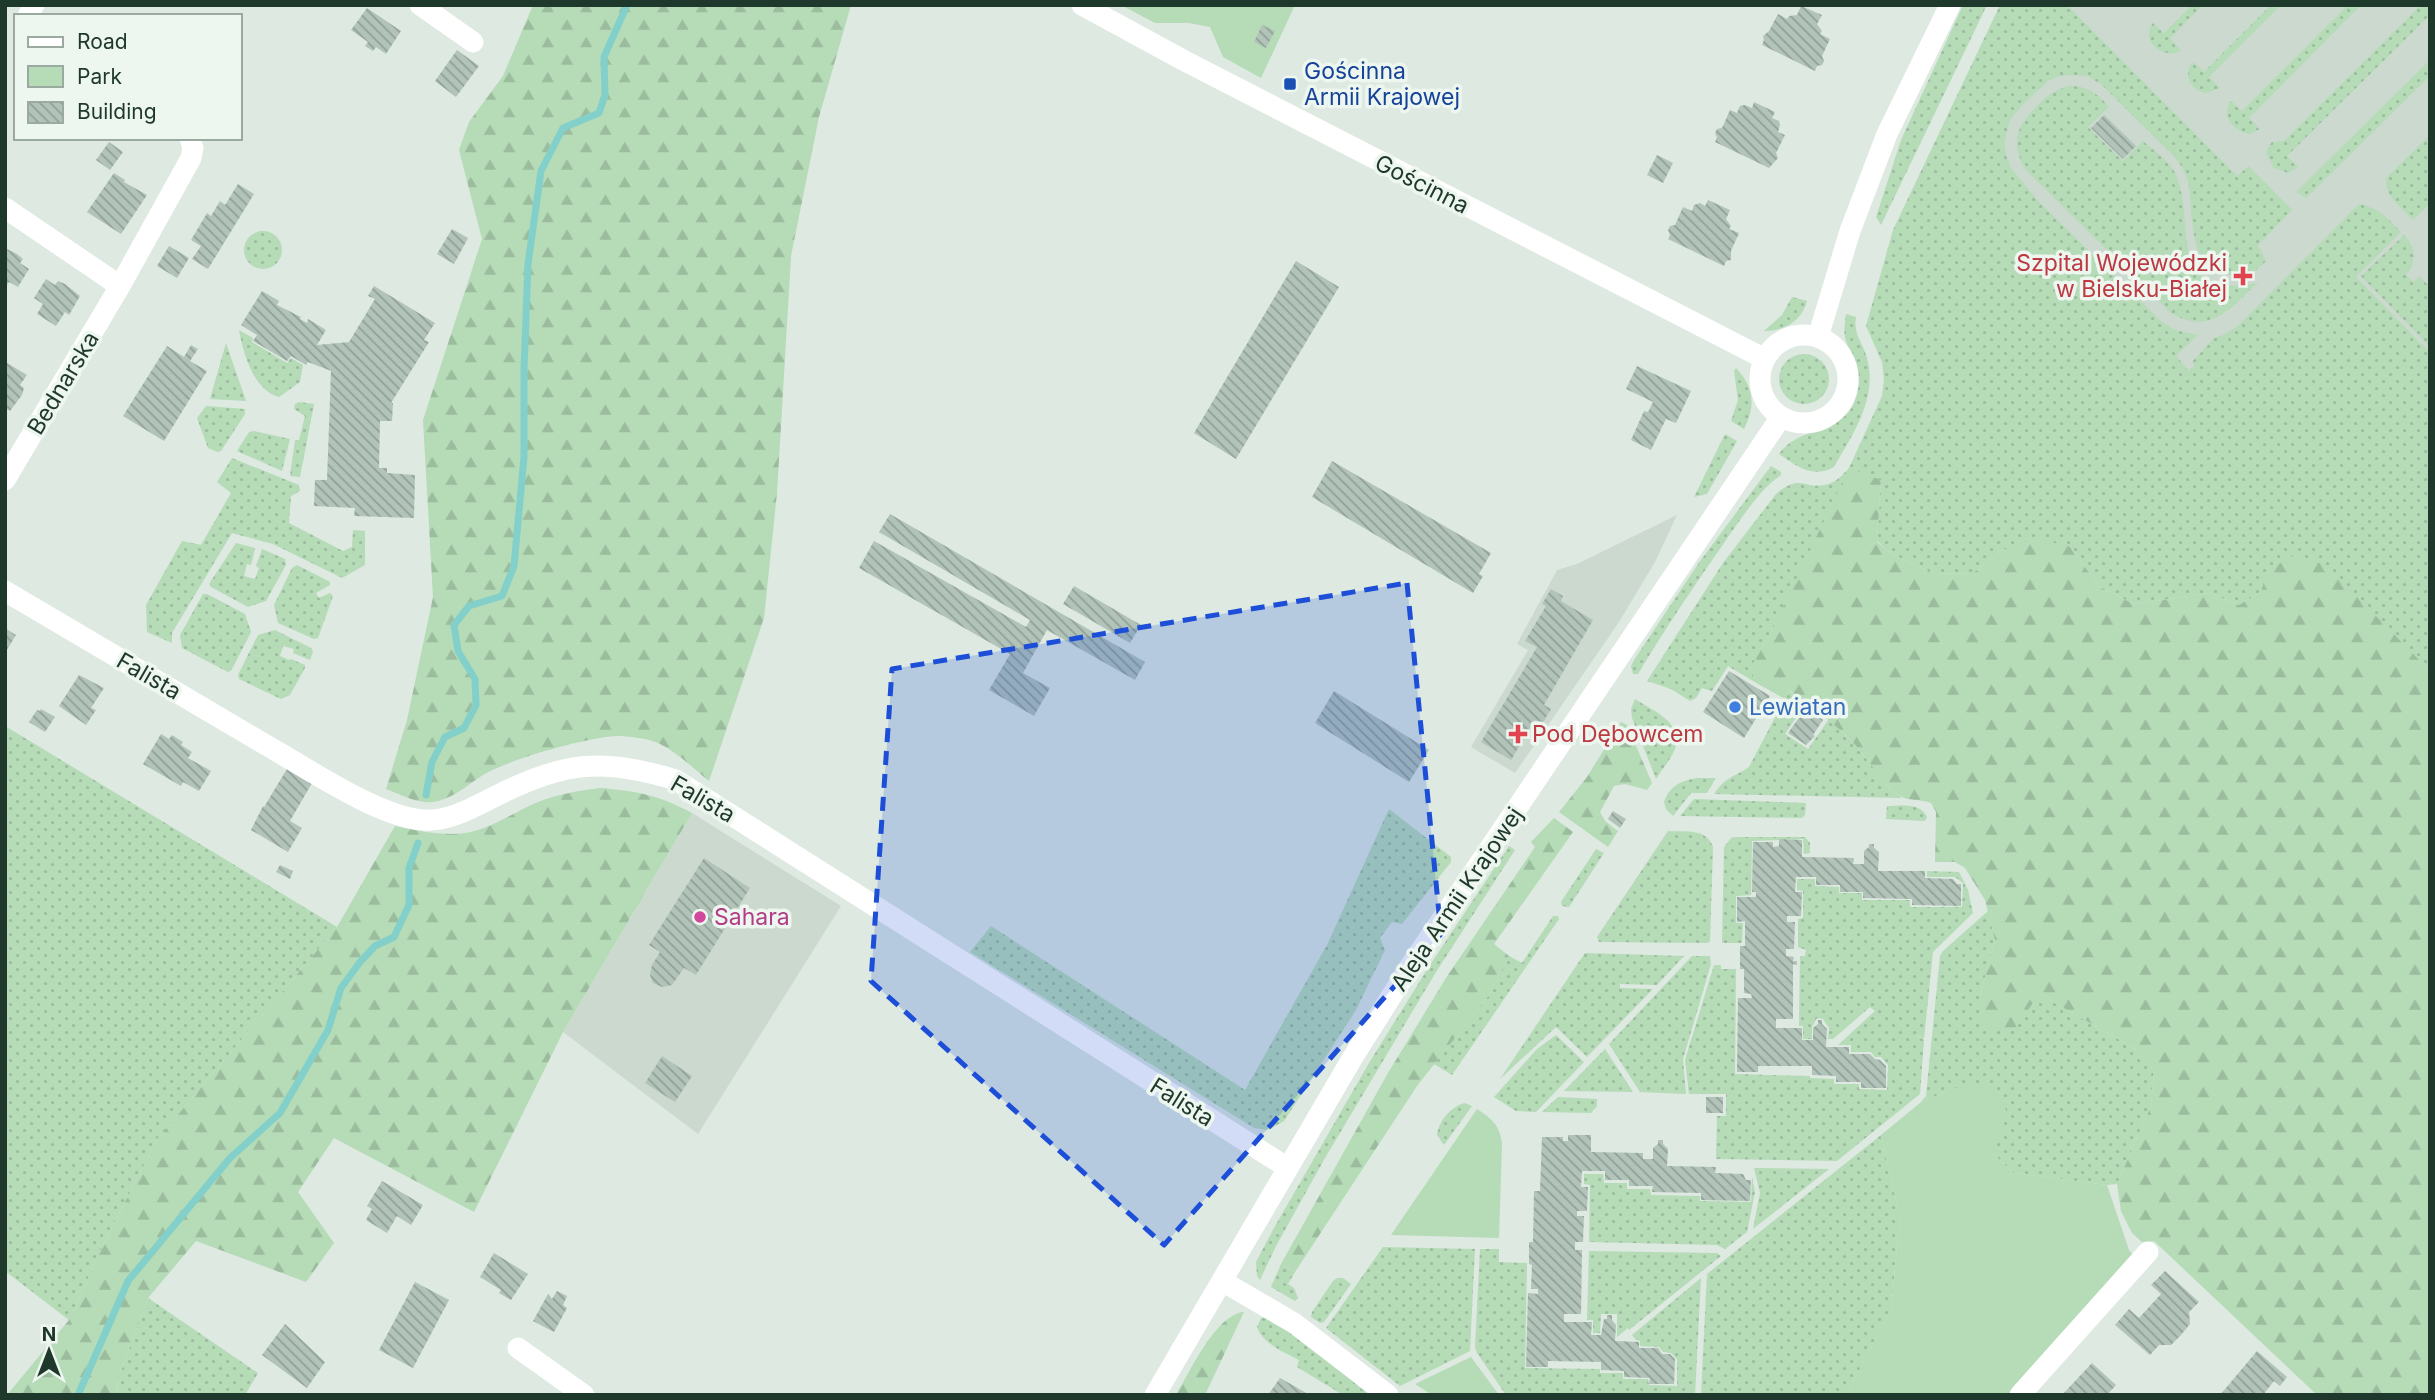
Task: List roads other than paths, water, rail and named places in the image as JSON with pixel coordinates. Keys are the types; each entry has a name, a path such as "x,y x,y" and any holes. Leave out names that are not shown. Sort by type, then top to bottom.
{"street":[{"path":"420,5 473,42"},
{"name":"Gościnna","path":"1082,5 1195,66 1765,359"},
{"path":"1818,337 1850,231 1887,134 1950,5"},
{"name":"Bednarska","path":"5,480 120,286 191,158 193,148 191,140"},
{"path":"5,208 120,286"},
{"path":"1806,335 1818,337 1830,343 1840,353 1846,365 1847,391 1832,413 1820,420 1794,422 1772,410 1761,391 1760,380 1765,359 1782,341 1806,335"},
{"name":"Aleja Armii Krajowej","path":"1155,1395 1353,1057 1409,968 1781,417"},
{"name":"Falista","path":"5,591 318,775 372,804 408,819 427,821 464,812 523,782 569,767 597,764 628,768 676,780 1288,1168"},
{"path":"2020,1395 2148,1252"},
{"path":"1222,1281 1294,1323 1382,1393"},
{"path":"518,1348 584,1395"}],"waterway":[{"path":"426,795 432,762 445,737 464,728 476,705 475,679 458,651 454,625 469,606 502,596 514,566 524,457 528,264 541,171 563,128 599,113 605,95 604,57 627,5"},
{"path":"78,1395 128,1281 230,1158 280,1113 328,1030 341,988 375,946 394,937 409,905 409,868 418,843"}],"place":[{"name":"Gościnna Armii Krajowej","path":"1290,84"},
{"name":"Szpital Wojewódzki w Bielsku-Białej","path":"2243,276"},
{"name":"Lewiatan","path":"1735,707"},
{"name":"Pod Dębowcem","path":"1518,734"},
{"name":"Sahara","path":"700,917"}]}
